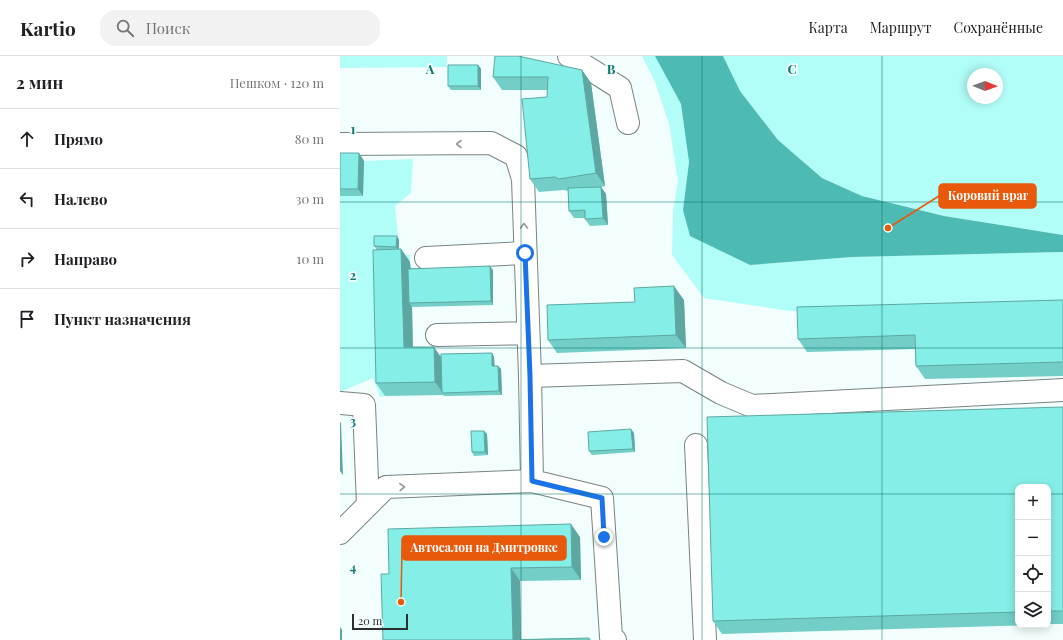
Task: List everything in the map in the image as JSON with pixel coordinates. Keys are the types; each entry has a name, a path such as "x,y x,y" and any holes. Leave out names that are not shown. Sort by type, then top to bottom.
{"lane":[{"path":"569,56 620,88 628,123"},
{"path":"340,144 491,144 516,156 523,179 532,481"},
{"path":"426,258 525,253"},
{"path":"437,335 528,333"},
{"path":"530,376 683,371 721,393 752,406 1063,390"},
{"path":"340,403 364,405 368,505"},
{"path":"696,445 705,640"},
{"path":"340,533 386,487 532,481 602,498 611,637 615,640"}],"shaded area":[{"path":"340,56 447,56 447,67 340,68"},
{"path":"642,56 655,56 681,104 689,162 683,210 750,265 852,257 1063,252 1063,300 1054,304 790,311 704,298 672,255 673,211 678,181 669,124 655,82"},
{"path":"655,56 723,56 740,91 778,140 822,178 862,196 944,216 1063,235 1063,252 852,257 750,265 690,236 683,210 689,162 681,104"},
{"path":"723,56 1063,56 1063,235 944,216 862,196 822,178 778,140 740,91"},
{"path":"413,159 411,193 395,206 398,236 374,236 374,254 410,255 410,262 382,263 385,396 380,397 373,378 340,392 340,196 363,196 364,161"}],"building":[{"path":"495,56 518,56 582,70 596,173 559,179 555,177 530,179 522,99 547,97 548,77 493,77"},
{"path":"448,65 478,65 478,86 448,86"},
{"path":"340,153 359,153 358,189 340,189"},
{"path":"601,187 603,218 585,219 585,210 569,211 568,188"},
{"path":"374,236 397,236 396,247 374,246"},
{"path":"401,249 404,347 434,347 435,382 376,383 373,250"},
{"path":"490,266 491,301 409,303 408,269"},
{"path":"674,286 676,335 548,340 547,305 635,302 634,288"},
{"path":"1063,300 1063,362 916,366 915,335 798,339 797,307"},
{"path":"492,353 492,366 498,366 499,391 442,393 441,354"},
{"path":"1063,407 1063,611 1051,611 1051,484 1015,484 1015,612 713,621 707,417"},
{"path":"631,429 633,449 589,451 588,432"},
{"path":"471,431 484,431 485,452 472,452"},
{"path":"571,524 572,567 511,568 513,640 383,640 381,574 389,574 388,529"},
{"path":"589,638 589,640 513,640"}],"place":[{"name":"Коровий враг","path":"888,228"},
{"name":"Автосалон на Дмитровке","path":"401,602"}],"route":[{"path":"525,253 530,376 532,481 602,498 604,537"}]}
